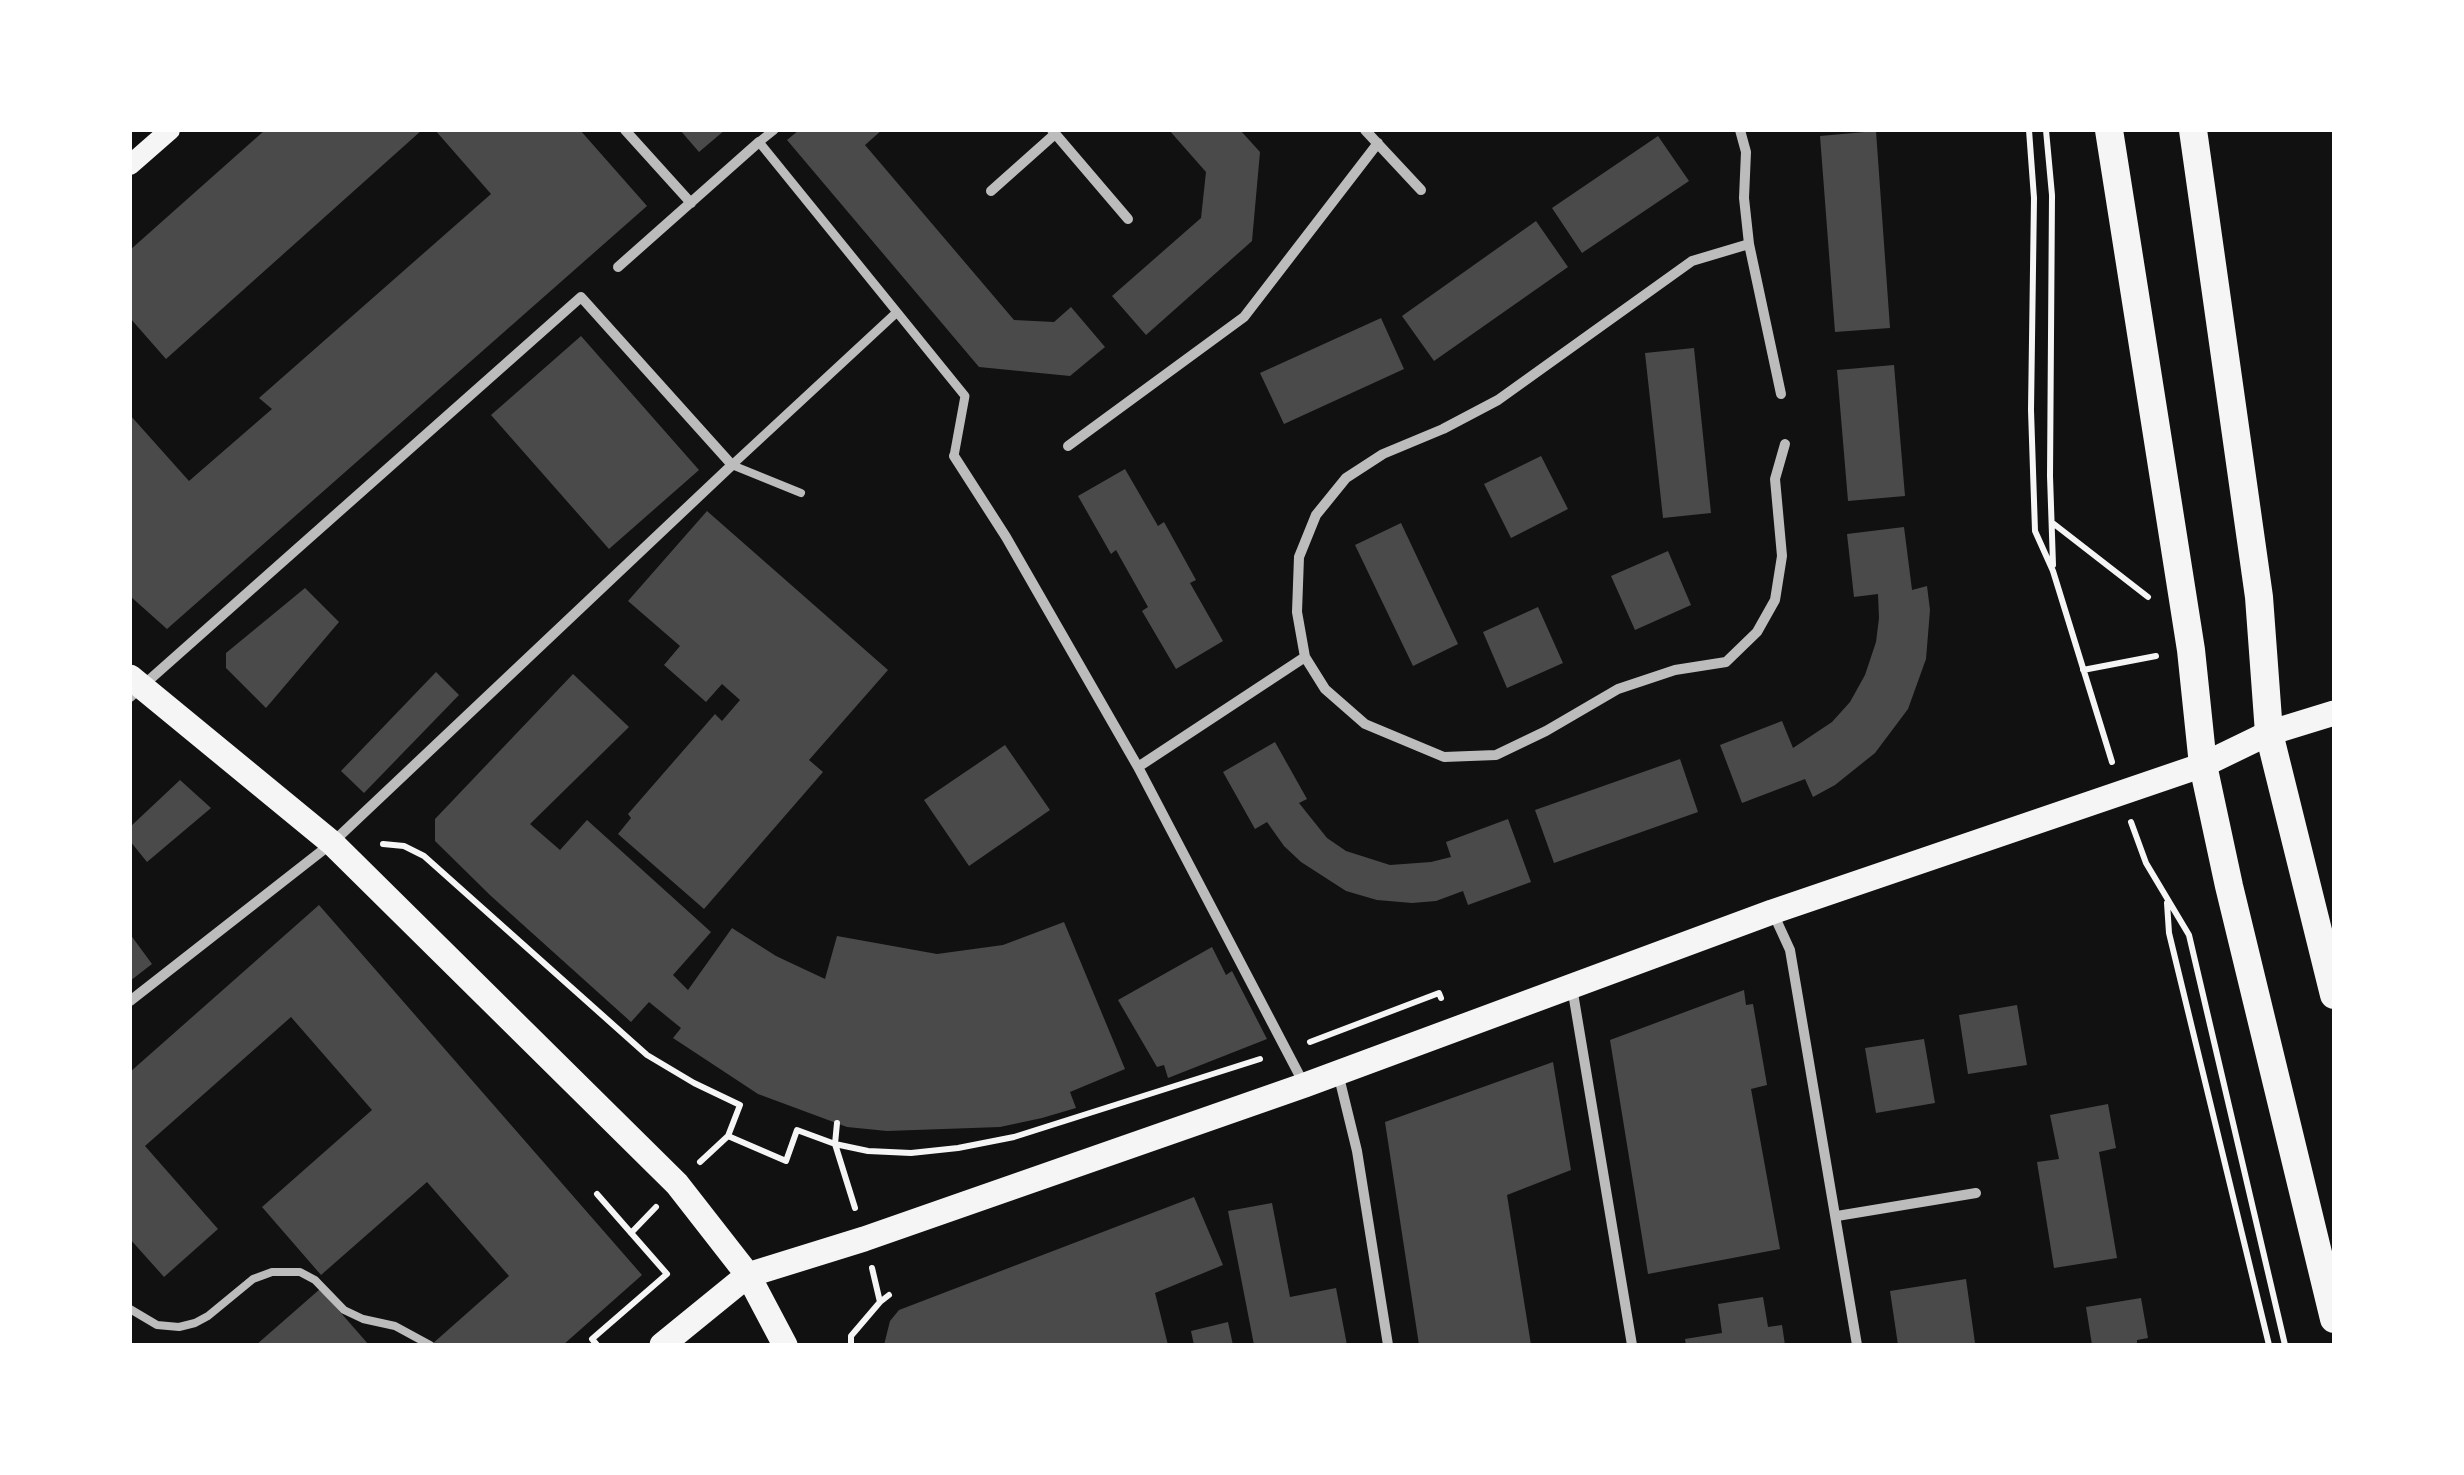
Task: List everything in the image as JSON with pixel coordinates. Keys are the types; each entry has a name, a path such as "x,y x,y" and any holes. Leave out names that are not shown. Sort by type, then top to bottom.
{"highway":[{"path":"2110,130 2203,766 2334,1319"},
{"path":"2193,130 2259,597 2270,733 2334,996"}],"main road":[{"path":"130,164 170,130"},
{"path":"134,687 332,843 677,1184 748,1275 785,1345"},
{"path":"662,1345 748,1275 864,1239 1305,1085 1772,912 2203,766 2270,733 2334,713"}],"street":[{"path":"625,130 690,203"},
{"path":"618,267 774,130"},
{"path":"1365,130 1421,190"},
{"path":"1740,130 1746,152 1748,244 1780,394"},
{"path":"991,191 1054,132 1128,219"},
{"path":"759,142 965,396 954,456 1006,537 1138,767 1305,1085"},
{"path":"1068,446 1244,317 1378,144"},
{"path":"1748,244 1692,261 1498,400 1384,454 1346,478 1316,516 1299,557 1297,612 1305,657 1325,689 1365,724 1444,758 1496,755 1546,732 1618,689 1675,670 1726,662 1756,632 1775,600 1782,556 1775,479 1785,444"},
{"path":"134,687 581,297 732,465"},
{"path":"130,1001 332,843 896,313"},
{"path":"1138,767 1305,657"},
{"path":"1772,912 1790,950 1857,1345"},
{"path":"1572,987 1632,1345"},
{"path":"1337,1072 1357,1151 1388,1345"},
{"path":"1837,1216 1976,1193"}],"lane":[{"path":"732,465 801,493"},
{"path":"130,1308 157,1325 179,1327 208,1316 253,1278 272,1272 300,1272 316,1280 344,1310 395,1326 430,1345"}],"path":[{"path":"2029,130 2034,198 2035,531 2053,572 2102,733"},
{"path":"2046,130 2052,195 2053,572"},
{"path":"2054,524 2144,596 2184,616"},
{"path":"2083,670 2156,656"},
{"path":"2136,838 2188,935 2286,1345"},
{"path":"332,843 404,846 424,856 647,1054 694,1083 740,1104 728,1136 786,1161 796,1130 868,1151 911,1153 1014,1138 1287,1050"},
{"path":"2166,899 2169,933 2270,1345"},
{"path":"837,1124 835,1144 880,1302"},
{"path":"592,1343 667,1274 597,1194"},
{"path":"851,1345 851,1336 890,1295"}],"building":[{"path":"265,130 422,130 166,359 130,318 130,250"},
{"path":"435,130 580,130 647,206 167,629 130,596 130,415 189,481 272,409 259,398 491,194"},
{"path":"680,130 725,130 699,152"},
{"path":"799,130 882,130 865,145 1014,320 1054,322 1071,307 1105,347 1070,376 979,367 787,140"},
{"path":"1169,130 1240,130 1260,152 1252,241 1146,335 1112,296 1201,218 1206,172"},
{"path":"1876,131 1890,328 1835,332 1820,136"},
{"path":"1658,136 1689,181 1582,253 1552,208"},
{"path":"1536,221 1568,267 1434,361 1402,316"},
{"path":"1381,318 1404,369 1284,424 1260,373"},
{"path":"581,336 699,470 609,549 491,415"},
{"path":"1694,348 1711,513 1663,518 1645,353"},
{"path":"1894,365 1905,496 1848,501 1837,370"},
{"path":"1541,456 1568,509 1511,538 1484,484"},
{"path":"1125,469 1158,526 1164,522 1196,580 1190,583 1223,641 1176,669 1142,611 1148,607 1116,550 1111,554 1078,496"},
{"path":"707,511 888,670 809,760 823,772 704,909 618,834 631,818 628,814 715,714 722,721 740,700 722,684 706,702 664,665 680,646 628,601"},
{"path":"1401,523 1458,644 1413,666 1355,545"},
{"path":"1904,527 1912,590 1927,586 1930,610 1926,659 1908,709 1875,753 1835,785 1813,797 1805,779 1742,803 1720,745 1782,721 1793,748 1832,722 1850,702 1865,675 1879,618 1878,594 1854,597 1847,534"},
{"path":"1668,551 1691,605 1635,630 1611,576"},
{"path":"305,588 339,622 266,708 226,668 226,653"},
{"path":"1538,607 1563,663 1507,688 1483,632"},
{"path":"436,672 459,695 364,793 341,771"},
{"path":"573,674 629,727 530,824 560,850 587,820 711,932 673,975 688,990 732,928 776,956 825,979 837,936 937,954 1003,945 1064,922 1125,1069 1070,1092 1076,1108 1042,1118 1000,1127 887,1131 847,1127 758,1094 673,1038 681,1028 649,1002 631,1022 435,841 435,819"},
{"path":"1275,742 1307,799 1299,803 1327,838 1346,851 1390,865 1431,862 1451,857 1446,842 1508,819 1531,882 1468,905 1463,891 1436,901 1412,903 1377,900 1346,891 1301,862 1267,822 1255,829 1223,772"},
{"path":"1005,745 1050,810 969,866 924,800"},
{"path":"1680,759 1698,812 1554,863 1535,810"},
{"path":"180,780 211,808 147,862 130,841 130,827"},
{"path":"319,905 642,1275 563,1345 431,1345 509,1276 427,1182 321,1275 262,1207 372,1110 291,1017 145,1146 218,1229 164,1277 130,1239 130,1072"},
{"path":"130,934 152,964 130,981"},
{"path":"1212,947 1226,975 1232,971 1267,1039 1168,1078 1164,1065 1157,1067 1118,1000"},
{"path":"1744,990 1746,1005 1753,1004 1767,1085 1751,1089 1780,1249 1648,1274 1610,1040"},
{"path":"2017,1005 2027,1065 1968,1074 1959,1015"},
{"path":"1924,1039 1935,1103 1876,1113 1865,1048"},
{"path":"1553,1062 1571,1170 1507,1195 1531,1345 1419,1345 1385,1122"},
{"path":"2108,1104 2116,1148 2099,1152 2117,1258 2054,1268 2037,1162 2059,1159 2050,1115"},
{"path":"1194,1197 1223,1265 1155,1293 1168,1345 884,1345 890,1321 899,1310"},
{"path":"1272,1203 1290,1297 1336,1288 1347,1345 1254,1345 1228,1211"},
{"path":"1966,1279 1975,1343 1898,1345 1890,1291"},
{"path":"320,1289 369,1345 256,1345"},
{"path":"1763,1297 1768,1327 1782,1325 1785,1345 1686,1345 1685,1339 1722,1333 1718,1304"},
{"path":"2141,1298 2148,1338 2137,1340 2137,1345 2092,1345 2086,1307"},
{"path":"1228,1322 1233,1345 1194,1345 1191,1331"}]}
